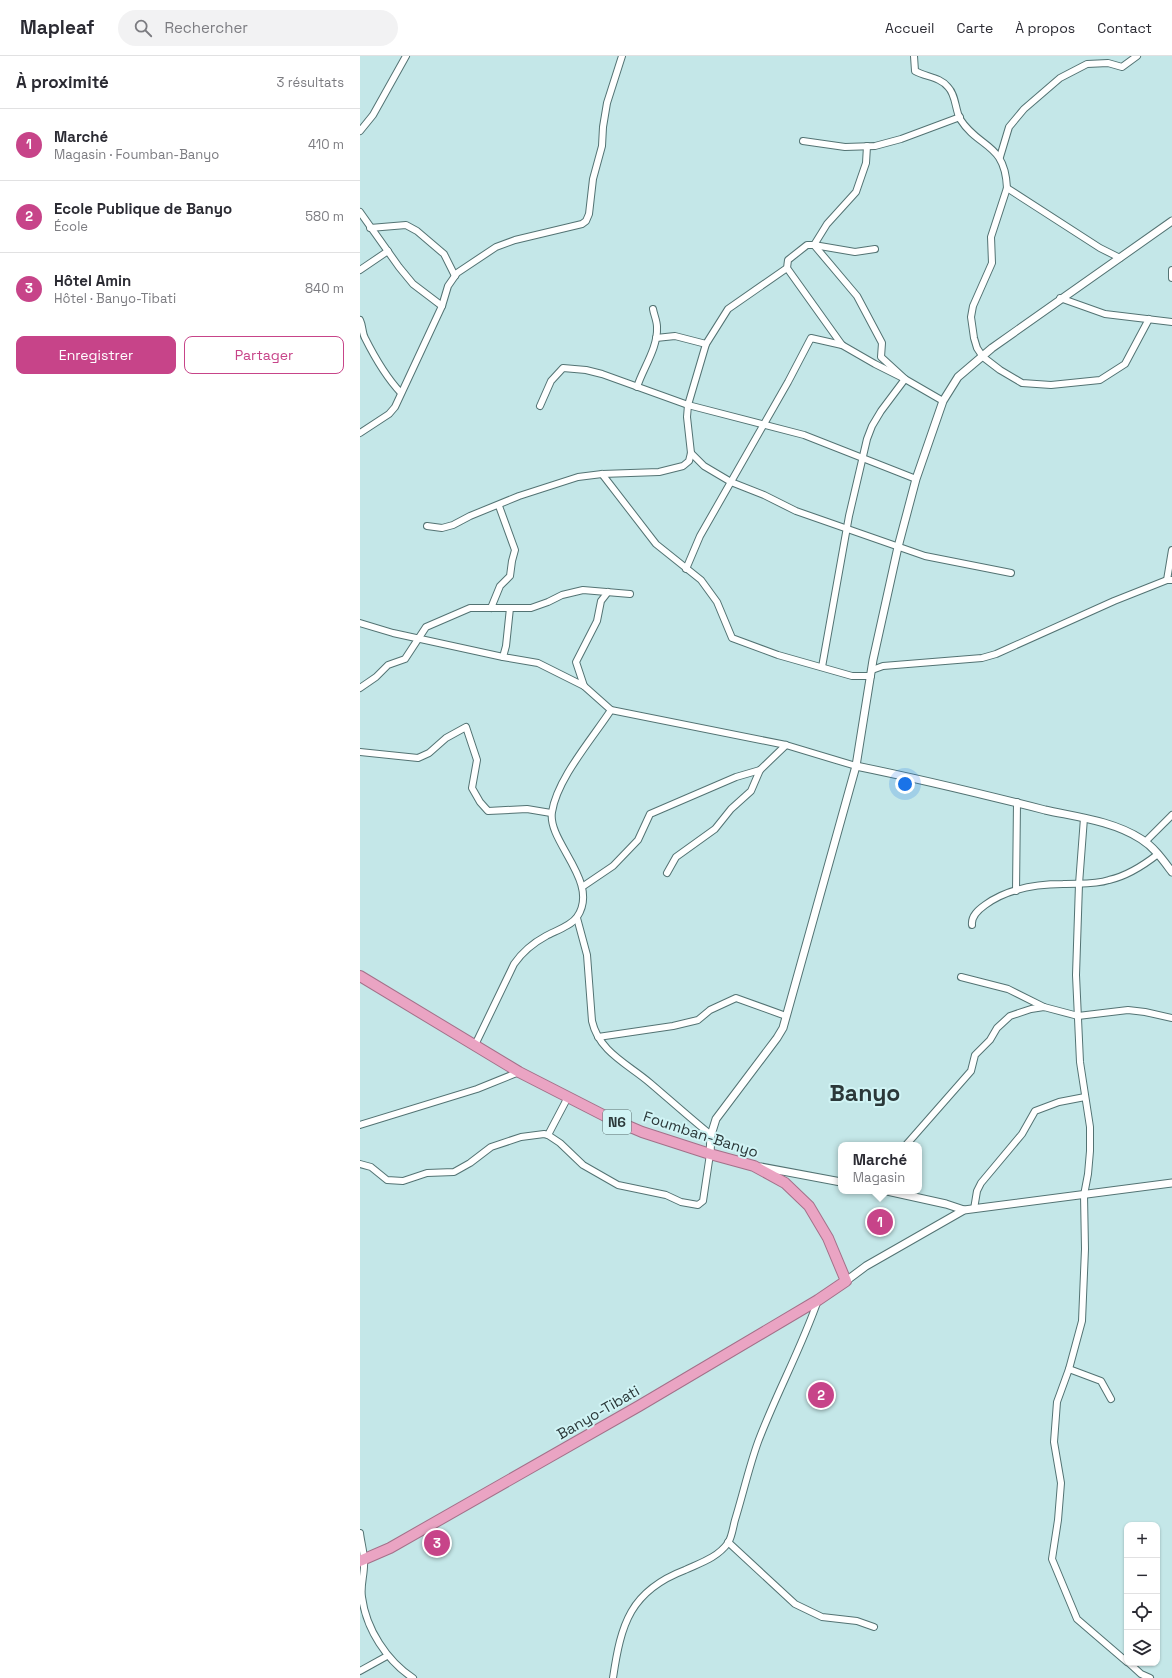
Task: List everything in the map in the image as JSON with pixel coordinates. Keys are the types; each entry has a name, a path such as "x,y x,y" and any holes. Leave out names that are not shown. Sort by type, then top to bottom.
{"highway":[{"name":"Foumban-Banyo","path":"360,976 519,1072 628,1127 710,1154 754,1166 785,1183 809,1206 828,1238 846,1281"},
{"name":"Banyo-Tibati","path":"362,1561 390,1548 639,1406 818,1300 846,1281"}],"street":[{"path":"360,131 373,115 406,56"},
{"path":"360,433 388,414 395,407 442,306 448,286 455,276 496,247 515,240 582,224 586,221 592,202 593,179 602,146 603,127 607,103 622,56"},
{"path":"914,56 915,71 936,78 948,86 960,117 965,125 1000,157"},
{"path":"1137,56 1122,67 1108,63 1087,64 1060,78 1024,109 1009,127 1000,157 1007,188 991,237 990,244 992,263 973,306 971,317 974,338 977,348 983,357 1000,370 1022,383 1051,385 1100,380 1125,364 1149,319"},
{"path":"803,141 845,147 889,143 960,117"},
{"path":"814,245 827,224 856,192 866,163 867,146"},
{"path":"1007,188 1086,240 1120,258"},
{"path":"360,212 399,267 419,289 442,306"},
{"path":"360,1164 371,1167 387,1180 402,1181 427,1173 454,1172 470,1163 491,1147 505,1141 538,1134 548,1135 560,1143 583,1165 618,1185 698,1205 703,1201 710,1154 711,1135 716,1119 778,1038 786,1016 856,766 881,619 898,547 916,479 943,401 958,376 983,357 992,348 1060,298 1171,222"},
{"path":"370,228 406,225 417,230 444,254 455,276"},
{"path":"842,344 787,268 788,260 807,245 855,252 875,249"},
{"path":"814,245 856,296 882,343 881,357 905,378"},
{"path":"360,270 388,251"},
{"path":"427,526 447,527 499,506 518,496 573,478 602,474 659,472 680,468 689,461 691,453 687,417 688,405 706,344 728,308 787,268"},
{"path":"1172,270 1172,278"},
{"path":"1060,298 1105,314 1172,322"},
{"path":"637,387 642,372 650,358 656,338 657,327 653,309"},
{"path":"360,320 364,337 373,354 389,380 401,393"},
{"path":"656,338 675,336 706,344"},
{"path":"686,569 700,536 764,425 811,338 842,344 875,364 905,378 943,401"},
{"path":"540,406 551,381 563,368 586,370 602,374 688,405 804,436 916,479"},
{"path":"822,666 847,529 862,459 872,426 905,378"},
{"path":"691,453 704,466 731,482 764,495 796,511 925,556 1010,573"},
{"path":"602,474 656,544 701,580 714,598 732,638 778,655 822,666 852,676 871,673 883,666 982,658 1014,648 1114,601 1169,580 1172,550"},
{"path":"491,608 500,586 510,576 512,561 516,550 499,506"},
{"path":"360,688 376,677 388,665 405,659 426,626 470,608 531,608 562,595 583,590 630,594"},
{"path":"584,686 576,662 597,621 601,601 608,592"},
{"path":"503,657 506,646 510,608"},
{"path":"360,623 418,639 538,663 584,686 611,710 786,745 856,766 1084,818 1126,831 1145,842 1158,854 1172,872"},
{"path":"474,1045 514,964 523,952 577,918 581,908 583,895 582,887 554,828 551,813 556,795 580,754 611,710"},
{"path":"360,752 418,758 429,753 446,738 466,727 477,760 472,788 485,809 493,812 527,809 551,813"},
{"path":"667,873 676,857 715,829 731,809 750,791 760,770 786,745"},
{"path":"582,887 613,866 638,840 650,814 736,777 760,770"},
{"path":"1016,891 1017,802"},
{"path":"1145,842 1172,815"},
{"path":"1084,818 1079,884 1076,975 1080,1062 1090,1127 1090,1151 1084,1195 1085,1249 1082,1321 1069,1370 1057,1402 1054,1442 1061,1483 1058,1520 1052,1559 1078,1619 1124,1659"},
{"path":"972,925 974,915 982,907 998,896 1016,891 1060,884 1109,881 1144,864 1158,854"},
{"path":"577,918 587,955 590,1009 595,1031 598,1037 603,1045 618,1060 649,1082 674,1105 711,1135"},
{"path":"961,977 1008,989 1044,1007 1078,1016 1128,1010 1172,1018"},
{"path":"598,1037 672,1026 698,1020 710,1010 736,998 786,1016"},
{"path":"909,1142 972,1072 975,1055 990,1040 997,1028 1010,1016 1031,1009 1044,1007"},
{"path":"360,1124 477,1089 519,1072"},
{"path":"548,1135 568,1097"},
{"path":"974,1209 977,1191 981,1183 1022,1134 1035,1111 1059,1102 1085,1097"},
{"path":"754,1166 838,1181"},
{"path":"846,1281 866,1266 964,1210 1172,1183"},
{"path":"901,1194 946,1204 964,1210"},
{"path":"613,1678 616,1656 627,1619 635,1604 643,1594 672,1574 714,1556 728,1542 758,1444 793,1364 818,1300"},
{"path":"1069,1370 1100,1381 1111,1399"},
{"path":"360,1533 362,1561 361,1596 364,1609 387,1656 398,1668 413,1678"},
{"path":"728,1542 795,1604 822,1617 857,1621 874,1627"},
{"path":"360,1671 387,1656"},
{"path":"1132,1666 1141,1674 1150,1678"}],"place":[{"name":"Marché","path":"880,1222"},
{"name":"Ecole Publique de Banyo","path":"821,1395"},
{"name":"Hôtel Amin","path":"437,1543"}],"district":[{"name":"Banyo","path":"865,1093"}]}
